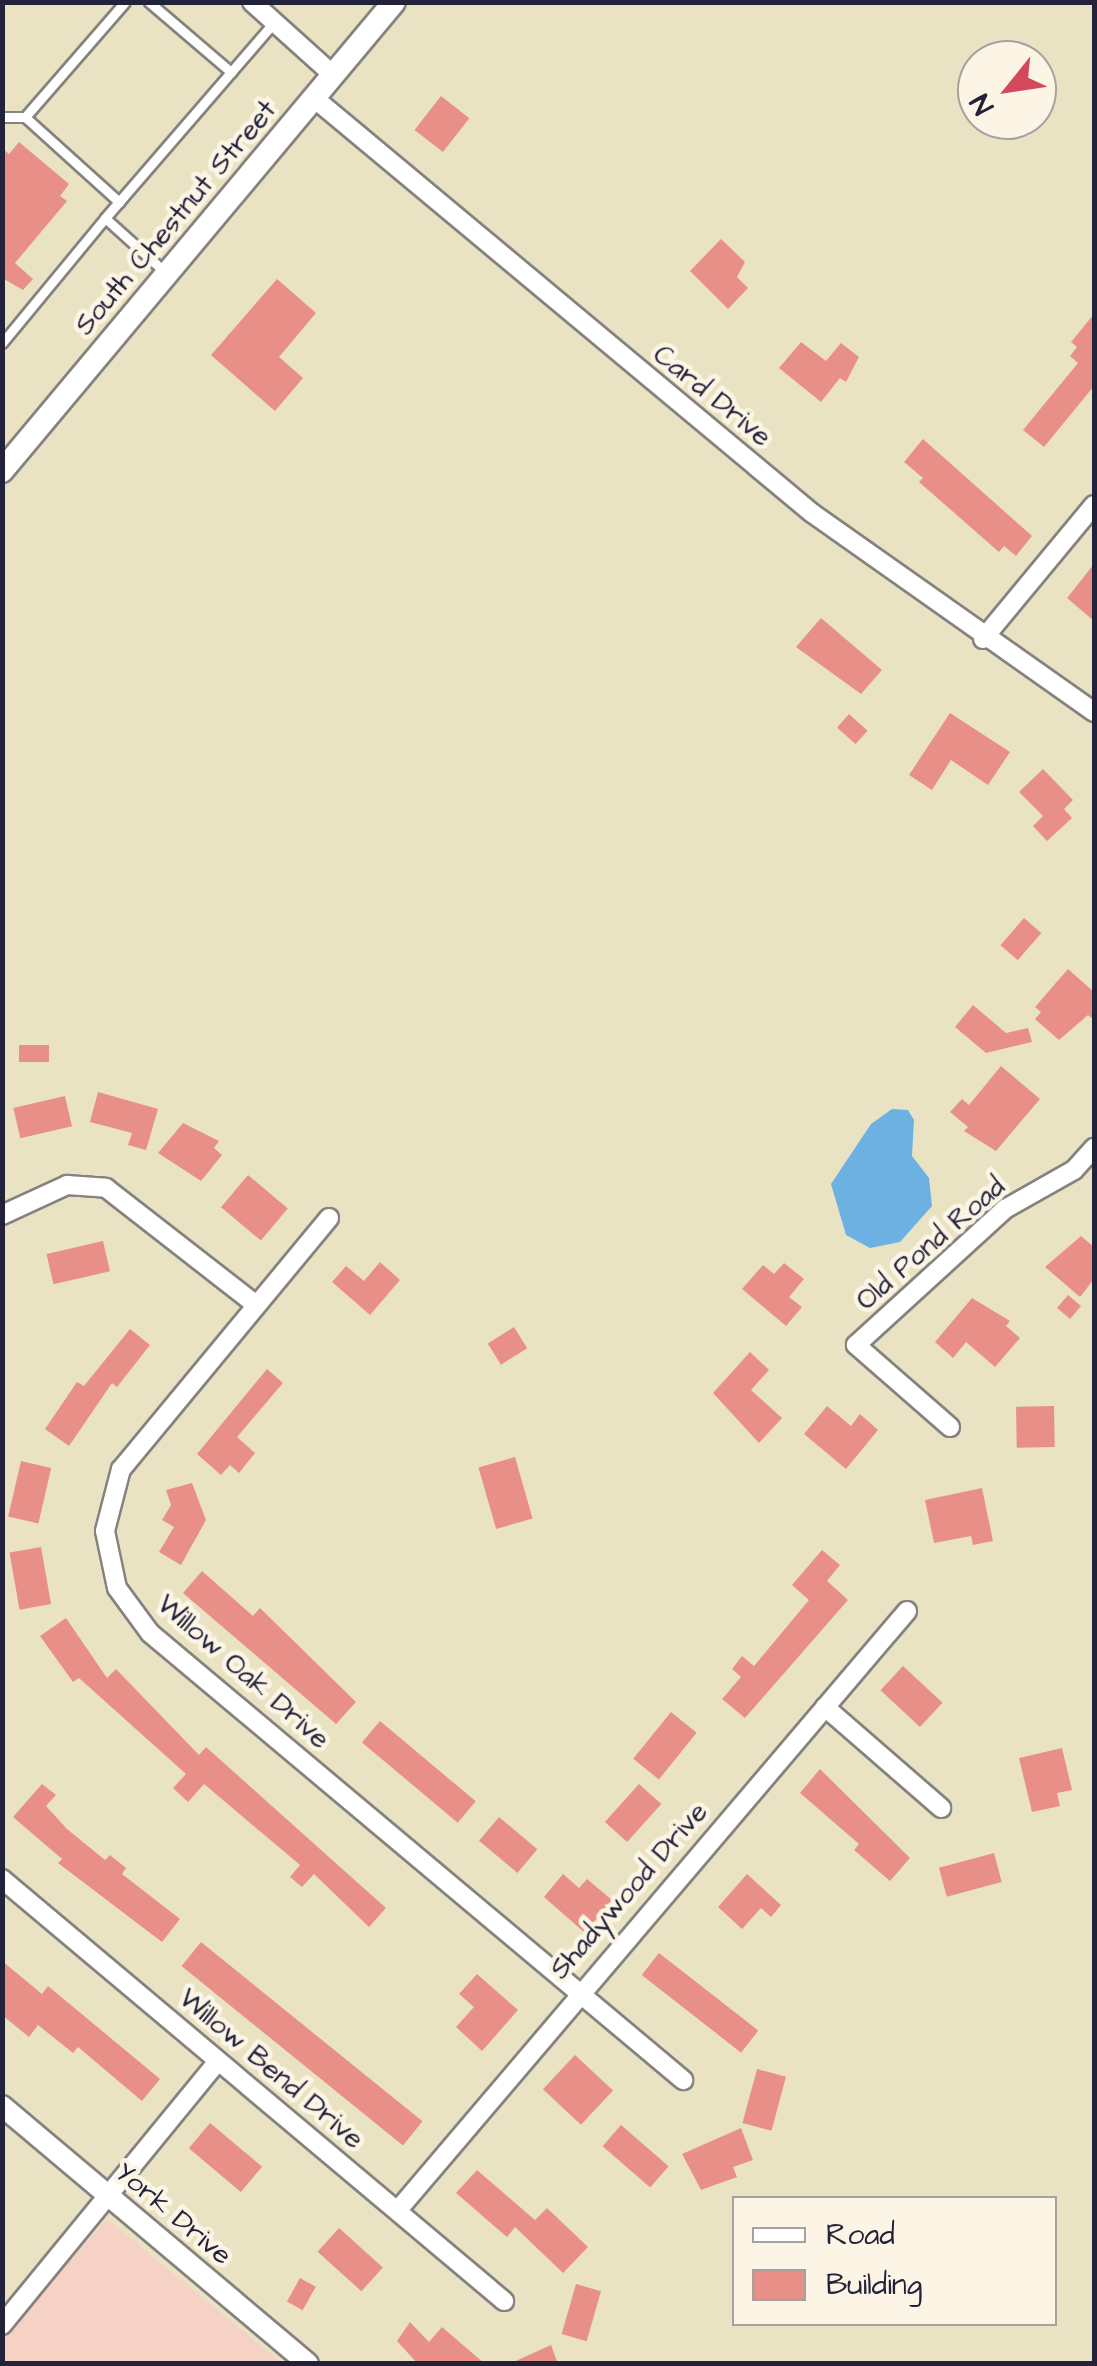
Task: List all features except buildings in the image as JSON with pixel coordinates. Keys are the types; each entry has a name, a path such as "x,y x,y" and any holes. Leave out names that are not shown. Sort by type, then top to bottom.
{"main road":[{"name":"South Chestnut Street","path":"3,468 394,2"}],"street":[{"path":"252,2 333,75"},
{"name":"Card Drive","path":"314,98 812,513 982,639 1094,712"},
{"path":"982,639 1094,504"},
{"name":"Old Pond Road","path":"950,1426 856,1345 1006,1209 1074,1170 1094,1148"},
{"path":"2,1216 67,1185 106,1188 255,1304"},
{"name":"Willow Oak Drive","path":"329,1218 121,1469 105,1531 118,1588 150,1633 683,2080"},
{"name":"Shadywood Drive","path":"398,2210 579,1991 906,1611"},
{"path":"825,1707 941,1808"},
{"name":"Willow Bend Drive","path":"2,1880 504,2301"},
{"path":"2,2324 218,2061"},
{"name":"York Drive","path":"2,2106 308,2364"}],"lane":[{"path":"24,117 125,2"},
{"path":"148,2 231,72"},
{"path":"2,342 274,22"},
{"path":"2,117 24,117 119,202"},
{"path":"105,218 168,275"}],"shaded area":[{"path":"107,2219 282,2363 3,2364 3,2336"}],"water":[{"path":"892,1109 908,1110 914,1120 912,1156 929,1178 932,1206 900,1242 870,1248 846,1235 831,1184 871,1124"}]}
